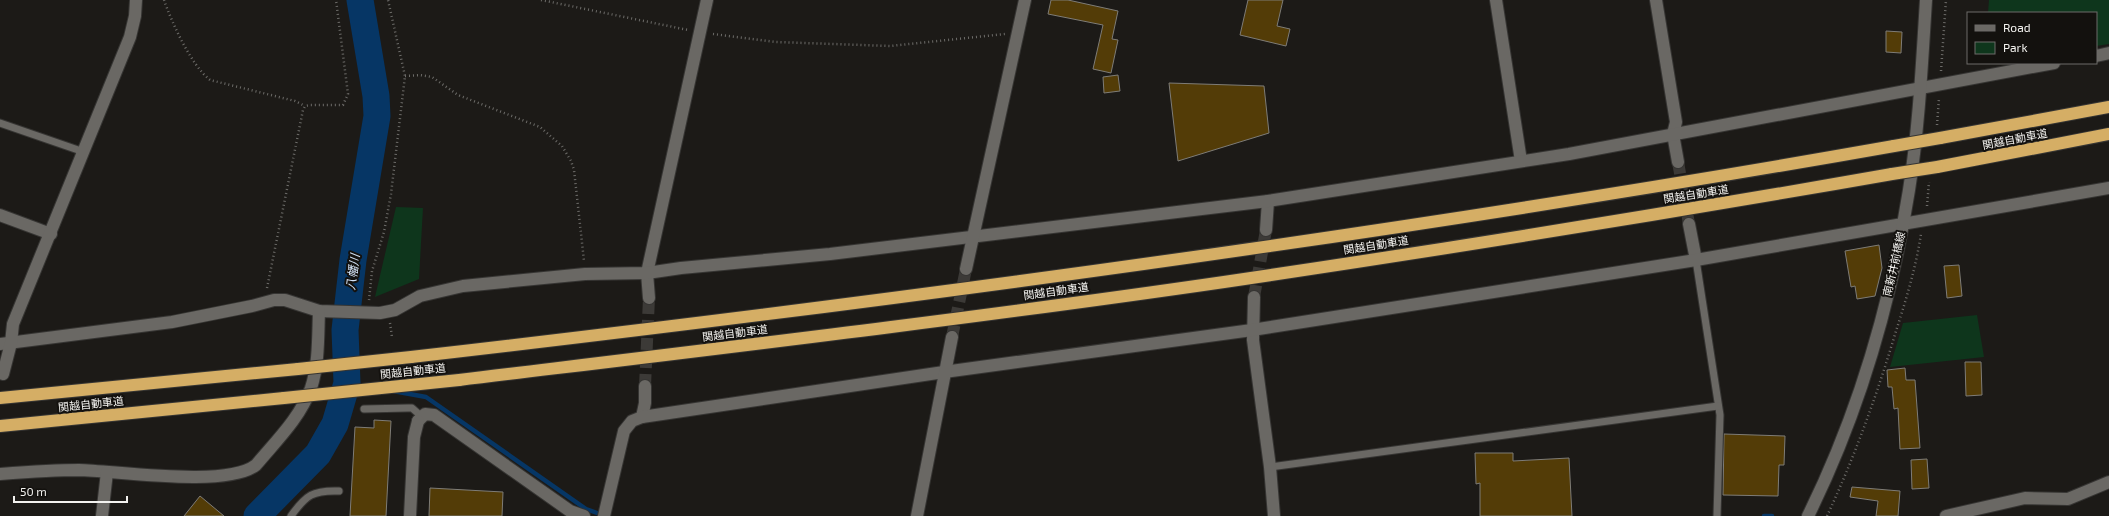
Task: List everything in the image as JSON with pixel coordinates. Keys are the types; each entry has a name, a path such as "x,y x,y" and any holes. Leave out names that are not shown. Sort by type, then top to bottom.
{"highway":[{"name":"関越自動車道","path":"0,398 298,369 688,326 1219,254 1743,173 2109,107"},
{"name":"関越自動車道","path":"0,426 459,380 914,324 1222,282 1600,223 1937,167 2109,134"}],"street":[{"path":"3,374 6,344 13,324 51,234 130,37 135,16 136,0"},
{"path":"649,298 647,273 707,0"},
{"path":"966,269 1024,0"},
{"path":"1496,0 1521,161"},
{"path":"1656,0 1676,122 1673,134 1678,162"},
{"name":"南新井前橋線","path":"1808,516 1838,450 1860,390 1881,320 1909,189 1920,87 1926,0"},
{"path":"2097,56 2109,53"},
{"path":"6,344 172,322 252,306 269,300 285,300 324,312 364,314 387,313 420,296 442,290 585,274 647,273 681,268 830,254 1268,201 1521,161 2048,64"},
{"path":"604,516 624,431 632,421 642,418 944,372 1252,330 1696,260 1903,222 2109,188"},
{"path":"1266,230 1268,201"},
{"path":"0,215 51,234"},
{"path":"1690,224 1696,260"},
{"path":"1254,296 1252,330 1270,467 1274,516"},
{"path":"0,474 58,471 212,476 240,473 252,468 290,424 300,410 310,388 315,369 324,312"},
{"path":"917,516 952,337"},
{"path":"642,418 645,403 645,386"},
{"path":"410,516 414,437 419,419 425,414 434,415 570,511 584,516"},
{"path":"102,516 108,472"},
{"path":"1946,516 2025,498 2068,499 2109,482"}],"lane":[{"path":"0,122 84,152"},
{"path":"1696,260 1718,406 1717,516"},
{"path":"1270,467 1718,406"},
{"path":"364,409 412,408 419,419"},
{"path":"291,516 300,504 312,493 322,491 339,491"}],"path":[{"path":"164,0 193,62 210,80 294,101 305,106 318,104 343,105 348,94 336,0"},
{"path":"364,314 372,271 384,232 391,194 405,76 388,0"},
{"path":"541,0 700,33 776,42 890,46 1017,33"},
{"path":"405,76 420,75 432,77 458,95 540,127 562,146 571,161 574,170 585,274"},
{"path":"269,300 267,293 270,274 301,117 305,106"}],"green space":[{"path":"1989,0 2109,0 2109,44 2097,46 2097,12 1988,12"},
{"path":"396,207 423,208 419,279 375,297"},
{"path":"1977,315 1984,357 1890,367 1903,323"}],"building":[{"path":"1051,0 1068,0 1118,11 1112,39 1118,40 1111,73 1093,69 1103,25 1048,14"},
{"path":"1248,0 1283,0 1277,26 1290,29 1286,46 1240,35"},
{"path":"1886,31 1902,32 1901,53 1886,52"},
{"path":"1118,75 1120,91 1104,93 1103,77"},
{"path":"1169,83 1264,86 1269,133 1178,161"},
{"path":"1879,245 1882,268 1875,296 1857,299 1855,286 1851,287 1845,251"},
{"path":"1959,265 1962,296 1947,298 1944,266"},
{"path":"1965,362 1981,362 1982,395 1966,396"},
{"path":"1905,368 1906,380 1915,380 1920,448 1900,449 1898,408 1894,409 1892,387 1888,387 1887,370"},
{"path":"374,420 391,421 386,516 350,516 355,427 374,428"},
{"path":"1724,434 1785,436 1784,465 1779,465 1778,496 1723,495"},
{"path":"1475,453 1513,453 1513,461 1569,458 1572,516 1480,516 1480,483 1476,484"},
{"path":"1927,459 1929,488 1912,489 1911,460"},
{"path":"1852,487 1900,491 1898,516 1876,516 1878,501 1850,497"},
{"path":"430,488 503,492 502,516 429,516"},
{"path":"200,496 224,516 184,516"}],"waterway":[{"name":"八幡川","path":"257,516 318,454 335,424 347,383 345,330 353,260 377,116 376,96 360,0"},
{"path":"347,383 360,385"},
{"path":"393,391 426,397 586,509 597,513"},
{"path":"1764,516 1772,516"}],"tunnel":[{"path":"1678,162 1689,224"},
{"path":"1254,297 1266,230"},
{"path":"952,337 966,269"},
{"path":"645,386 649,298"}]}
